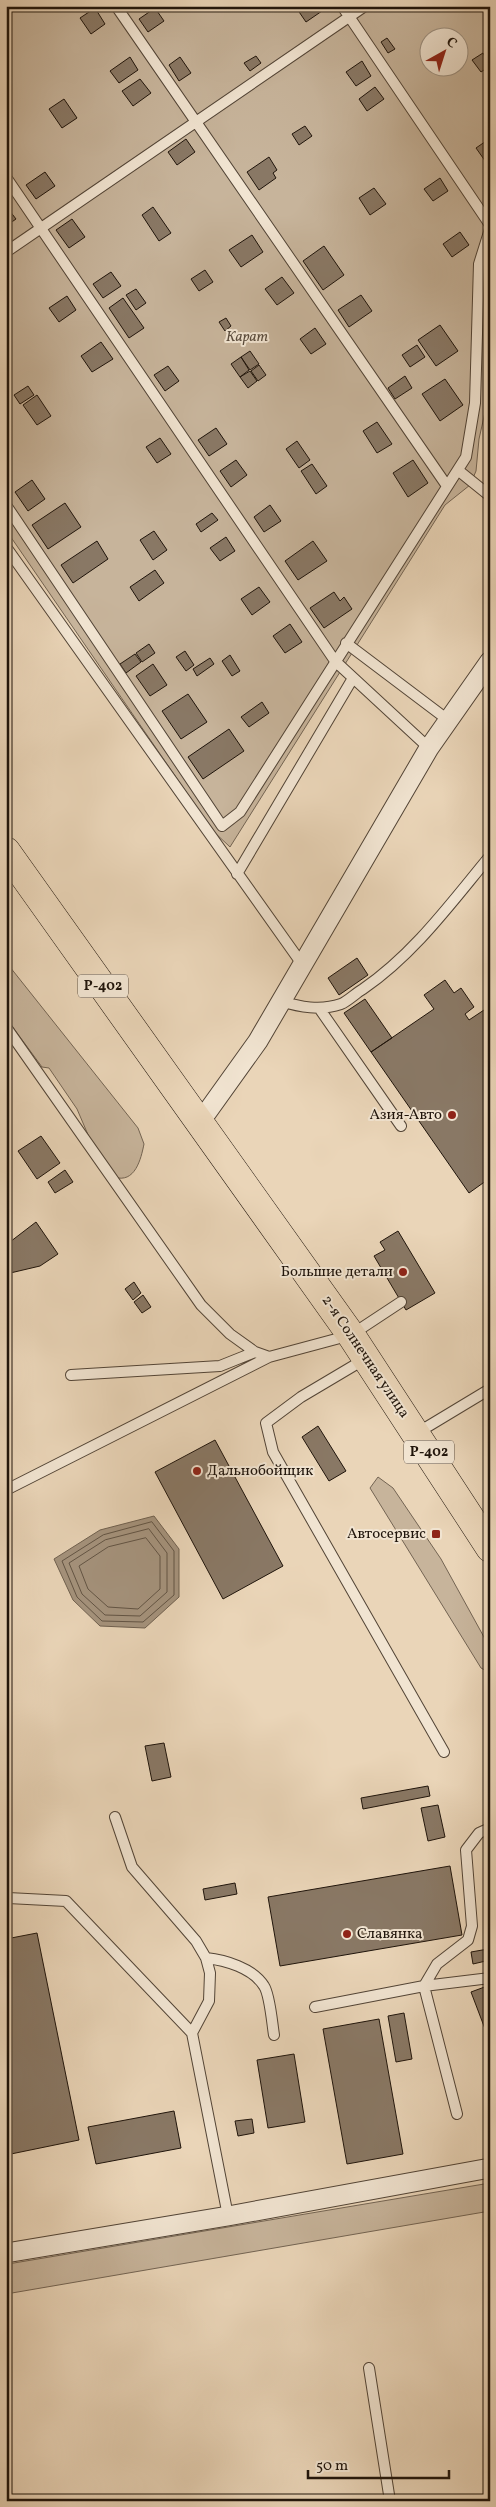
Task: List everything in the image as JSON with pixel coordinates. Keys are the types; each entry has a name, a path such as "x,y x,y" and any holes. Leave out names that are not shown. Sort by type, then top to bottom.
{"main road":[{"name":"Р-402","path":"6,851 200,1122"},
{"name":"2-я Солнечная улица","path":"200,1122 351,1335 417,1433 490,1548"}],"street":[{"path":"200,1122 258,1041 429,748 490,661"},
{"path":"6,2253 228,2216 490,2168"}],"lane":[{"path":"116,6 447,486"},
{"path":"342,6 490,225"},
{"path":"6,252 365,6"},
{"path":"6,177 335,660 429,748"},
{"path":"6,505 222,826 240,812 335,660 447,486 459,471 466,457 475,403 479,264 490,229"},
{"path":"459,471 490,496"},
{"path":"6,547 302,964"},
{"path":"346,643 448,720"},
{"path":"237,874 353,678"},
{"path":"280,1001 318,1008 341,1003 378,979 412,949 490,856"},
{"path":"318,1008 401,1126"},
{"path":"6,1027 201,1305 230,1334 255,1352 269,1357"},
{"path":"6,1490 269,1357 351,1335 401,1302"},
{"path":"70,1375 220,1366 255,1352"},
{"path":"366,1359 301,1397 266,1423 274,1452 444,1752"},
{"path":"417,1433 490,1389"},
{"path":"115,1817 132,1867 196,1941 206,1958 210,1973 208,2001 192,2033"},
{"path":"457,2114 424,1986 437,1964 468,1940 472,1926 466,1850 480,1833 490,1828"},
{"path":"6,1896 8,1898 66,1900 192,2033 228,2216"},
{"path":"206,1958 224,1960 250,1973 265,1986 274,2035"},
{"path":"315,2007 424,1986 490,1978"},
{"path":"369,2368 390,2501"}],"green space":[{"name":"Карат","path":"6,6 490,6 490,390 479,439 476,471 470,485 445,505 230,847 213,831 6,530"},
{"path":"6,962 138,1128 144,1144 143,1150 136,1169 127,1177 114,1177 92,1144 77,1109 49,1068 42,1067 6,1018"},
{"path":"378,1477 393,1488 441,1559 490,1648 490,1673 481,1668 370,1488"},
{"path":"490,2183 490,2211 6,2294 6,2265 8,2264"}],"water":[{"path":"154,1516 179,1549 179,1597 145,1628 100,1626 73,1600 54,1559 100,1530"}],"building":[{"path":"295,6 318,6 322,11 306,22"},
{"path":"95,8 105,24 91,34 80,18"},
{"path":"155,8 164,21 148,32 139,19"},
{"path":"387,38 395,49 388,53 381,42"},
{"path":"483,53 490,66 481,72 472,60"},
{"path":"256,56 261,63 250,71 244,63"},
{"path":"130,57 138,70 119,83 110,71"},
{"path":"180,57 191,73 179,81 169,65"},
{"path":"362,61 371,76 356,86 346,72"},
{"path":"140,79 151,93 133,106 122,91"},
{"path":"375,87 384,99 367,111 359,99"},
{"path":"64,99 77,118 62,128 49,109"},
{"path":"305,126 312,136 299,145 292,134"},
{"path":"186,139 195,152 177,165 168,152"},
{"path":"489,139 490,164 488,165 476,148"},
{"path":"269,157 277,170 273,173 276,178 259,190 247,172"},
{"path":"45,172 55,186 36,199 26,185"},
{"path":"440,178 448,191 433,201 424,189"},
{"path":"374,188 386,204 370,215 359,198"},
{"path":"6,206 16,219 6,226"},
{"path":"153,207 171,233 159,241 142,215"},
{"path":"72,219 85,237 69,248 56,230"},
{"path":"460,232 469,245 452,257 443,244"},
{"path":"252,235 263,252 241,267 229,250"},
{"path":"324,246 344,275 323,290 303,261"},
{"path":"205,270 213,282 199,291 191,279"},
{"path":"111,272 121,286 103,298 93,284"},
{"path":"282,277 294,293 277,305 265,289"},
{"path":"136,289 146,303 136,310 126,295"},
{"path":"361,295 372,311 349,327 338,310"},
{"path":"67,296 76,310 59,322 49,308"},
{"path":"123,298 144,328 129,338 109,308"},
{"path":"226,318 231,326 225,331 219,322"},
{"path":"440,325 458,351 436,366 418,340"},
{"path":"315,328 326,344 311,354 300,339"},
{"path":"101,342 113,359 92,372 81,356"},
{"path":"417,345 425,357 410,367 402,355"},
{"path":"250,351 259,364 250,370 241,357"},
{"path":"241,357 249,370 240,377 231,364"},
{"path":"259,365 266,375 258,381 251,371"},
{"path":"168,366 179,381 165,391 154,375"},
{"path":"250,371 257,381 248,388 240,377"},
{"path":"405,376 412,388 395,399 388,388"},
{"path":"445,379 463,405 440,421 422,394"},
{"path":"28,386 34,395 20,404 14,395"},
{"path":"37,395 51,416 37,425 23,405"},
{"path":"377,422 392,444 377,453 363,431"},
{"path":"216,428 227,444 209,456 198,440"},
{"path":"160,438 171,454 157,463 146,447"},
{"path":"297,441 310,460 299,468 286,449"},
{"path":"236,460 247,475 231,487 220,471"},
{"path":"413,460 428,483 408,497 393,473"},
{"path":"312,464 327,486 316,494 301,471"},
{"path":"32,480 45,499 28,511 15,492"},
{"path":"65,503 81,527 48,549 32,525"},
{"path":"270,505 281,521 264,532 254,517"},
{"path":"212,513 218,520 201,532 196,524"},
{"path":"154,531 167,550 153,560 140,540"},
{"path":"226,537 235,551 220,561 210,548"},
{"path":"97,541 108,559 73,583 61,565"},
{"path":"313,541 327,561 298,580 285,561"},
{"path":"155,570 164,583 139,601 130,587"},
{"path":"259,587 270,602 252,615 241,599"},
{"path":"334,592 340,601 344,597 352,609 324,628 310,608"},
{"path":"290,624 302,642 285,653 273,636"},
{"path":"149,644 155,653 142,662 136,653"},
{"path":"185,651 194,665 186,671 176,657"},
{"path":"135,654 141,662 126,673 120,664"},
{"path":"230,655 240,671 232,676 222,661"},
{"path":"210,658 214,664 197,676 193,669"},
{"path":"153,664 167,685 150,696 136,676"},
{"path":"188,694 207,722 181,739 162,711"},
{"path":"262,702 269,713 249,727 241,717"},
{"path":"229,729 244,751 203,779 188,757"},
{"path":"357,958 368,975 339,995 328,978"},
{"name":"Азия-Авто","path":"445,980 454,993 461,988 474,1007 465,1014 469,1020 490,1006 490,1178 469,1193 371,1052 434,1009 424,995"},
{"path":"365,999 392,1038 371,1052 344,1013"},
{"path":"41,1136 60,1163 37,1179 18,1151"},
{"path":"65,1170 73,1182 55,1193 48,1182"},
{"path":"36,1222 58,1254 40,1266 6,1274 6,1245"},
{"path":"398,1231 435,1293 406,1310 374,1256 385,1250 380,1242"},
{"path":"134,1282 141,1293 133,1300 125,1289"},
{"path":"143,1295 151,1307 142,1313 134,1302"},
{"path":"318,1426 346,1471 329,1481 302,1437"},
{"path":"215,1440 283,1566 223,1599 155,1472"},
{"path":"164,1743 171,1777 152,1781 145,1746"},
{"path":"428,1786 430,1796 363,1809 361,1798"},
{"path":"438,1805 445,1837 428,1841 421,1808"},
{"path":"450,1866 462,1935 280,1966 268,1897"},
{"path":"235,1883 237,1894 205,1900 203,1889"},
{"path":"37,1933 79,2140 6,2155 6,1939"},
{"path":"488,1949 490,1960 473,1964 471,1952"},
{"path":"490,1985 490,2042 471,1992"},
{"path":"404,2013 412,2059 396,2062 388,2016"},
{"path":"379,2019 403,2154 347,2164 323,2029"},
{"path":"294,2054 305,2122 268,2128 257,2060"},
{"path":"174,2111 181,2148 96,2164 88,2127"},
{"path":"252,2119 254,2133 238,2136 235,2121"}],"place":[{"name":"Азия-Авто","path":"452,1115"},
{"name":"Большие детали","path":"403,1272"},
{"name":"Дальнобойщик","path":"197,1471"},
{"name":"Автосервис","path":"436,1534"},
{"name":"Славянка","path":"347,1934"}]}
